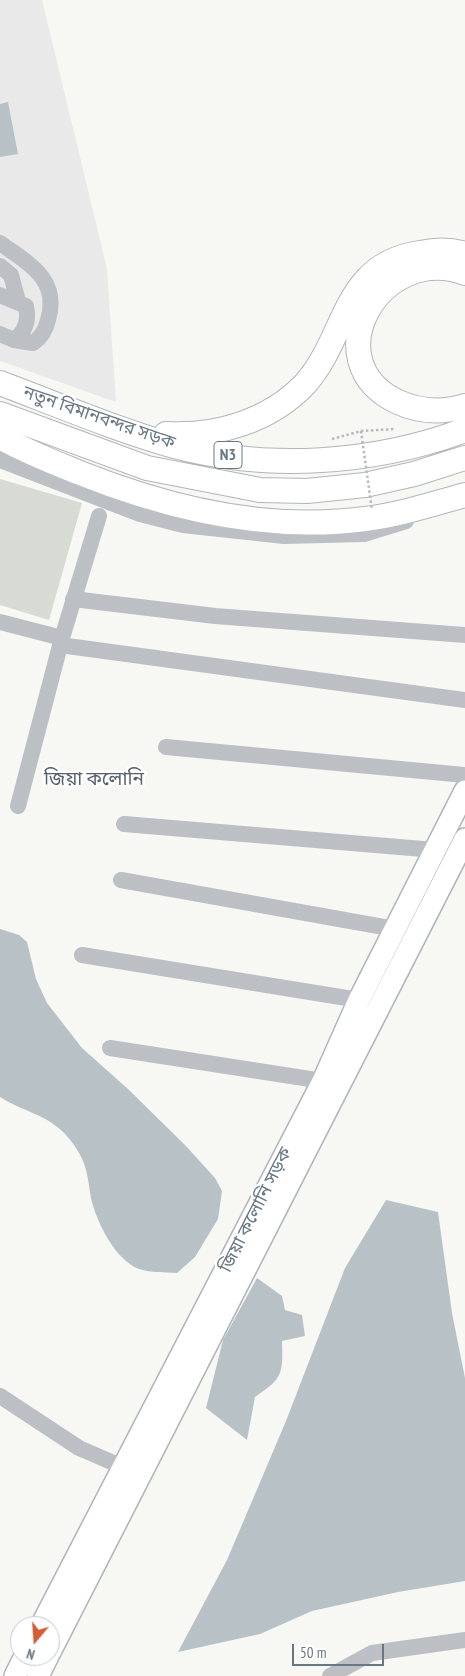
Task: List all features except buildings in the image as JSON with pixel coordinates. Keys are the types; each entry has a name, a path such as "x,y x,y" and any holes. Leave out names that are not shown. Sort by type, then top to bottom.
{"highway":[{"path":"127,432 171,434 214,432 256,418 289,397 304,384 319,366 360,284 371,274 391,261 409,254 433,250 465,254"},
{"path":"465,273 435,268 411,272 390,283 370,305 362,323 358,339 359,356 374,386 386,396 415,409 428,411 465,406"},
{"name":"নতুন বিমানবন্দর সড়ক","path":"0,383 127,432 176,446 210,453 290,462 319,462 405,448 465,430"},
{"name":"নতুন বিমানবন্দর সড়ক","path":"0,414 147,468 260,490 307,491 365,485 414,474 465,458"},
{"path":"0,437 41,457 158,501 184,508 256,520 326,523 366,519 412,510 465,495"}],"main road":[{"name":"জিয়া কলোনি সড়ক","path":"46,1616 323,1081 359,1000 465,790"},
{"name":"জিয়া কলোনি সড়ক","path":"60,1632 465,840"}],"street":[{"path":"0,243 43,276 50,296 49,316 40,337 30,344 7,337"},
{"path":"0,266 11,275 18,301"},
{"path":"0,295 26,306 27,315 23,332 7,337"},
{"path":"0,460 149,516 183,525 275,535 364,534 465,502"},
{"path":"18,806 61,641 99,516"},
{"path":"73,599 215,616 465,635"},
{"path":"0,622 61,641 465,700"},
{"path":"166,747 465,775"},
{"path":"124,824 435,850"},
{"path":"122,880 395,929"},
{"path":"82,954 359,1000"},
{"path":"110,1048 323,1081"},
{"path":"0,1396 79,1448 123,1467"},
{"path":"330,1676 372,1653 465,1640"}],"path":[{"path":"332,439 361,431 395,429"},
{"path":"361,431 372,510"}],"shaded area":[{"path":"0,0 42,0 107,269 116,402 0,361"},
{"path":"8,102 18,154 0,157 0,104"},
{"path":"0,479 82,503 49,620 0,605"},
{"path":"0,929 19,935 27,942 36,979 47,1003 82,1048 128,1089 185,1145 215,1178 222,1191 218,1219 195,1257 177,1273 153,1272 139,1269 122,1257 108,1239 97,1218 85,1168 80,1155 71,1141 64,1132 47,1120 0,1097"},
{"path":"386,1200 438,1212 452,1313 465,1378 465,1581 398,1592 312,1611 260,1634 178,1652 227,1560 286,1421 345,1268"},
{"path":"257,1278 282,1296 285,1310 302,1315 305,1336 282,1341 282,1361 279,1374 271,1385 255,1397 247,1440 206,1408 223,1340"}],"district":[{"name":"জিয়া কলোনি","path":"94,780"}]}
